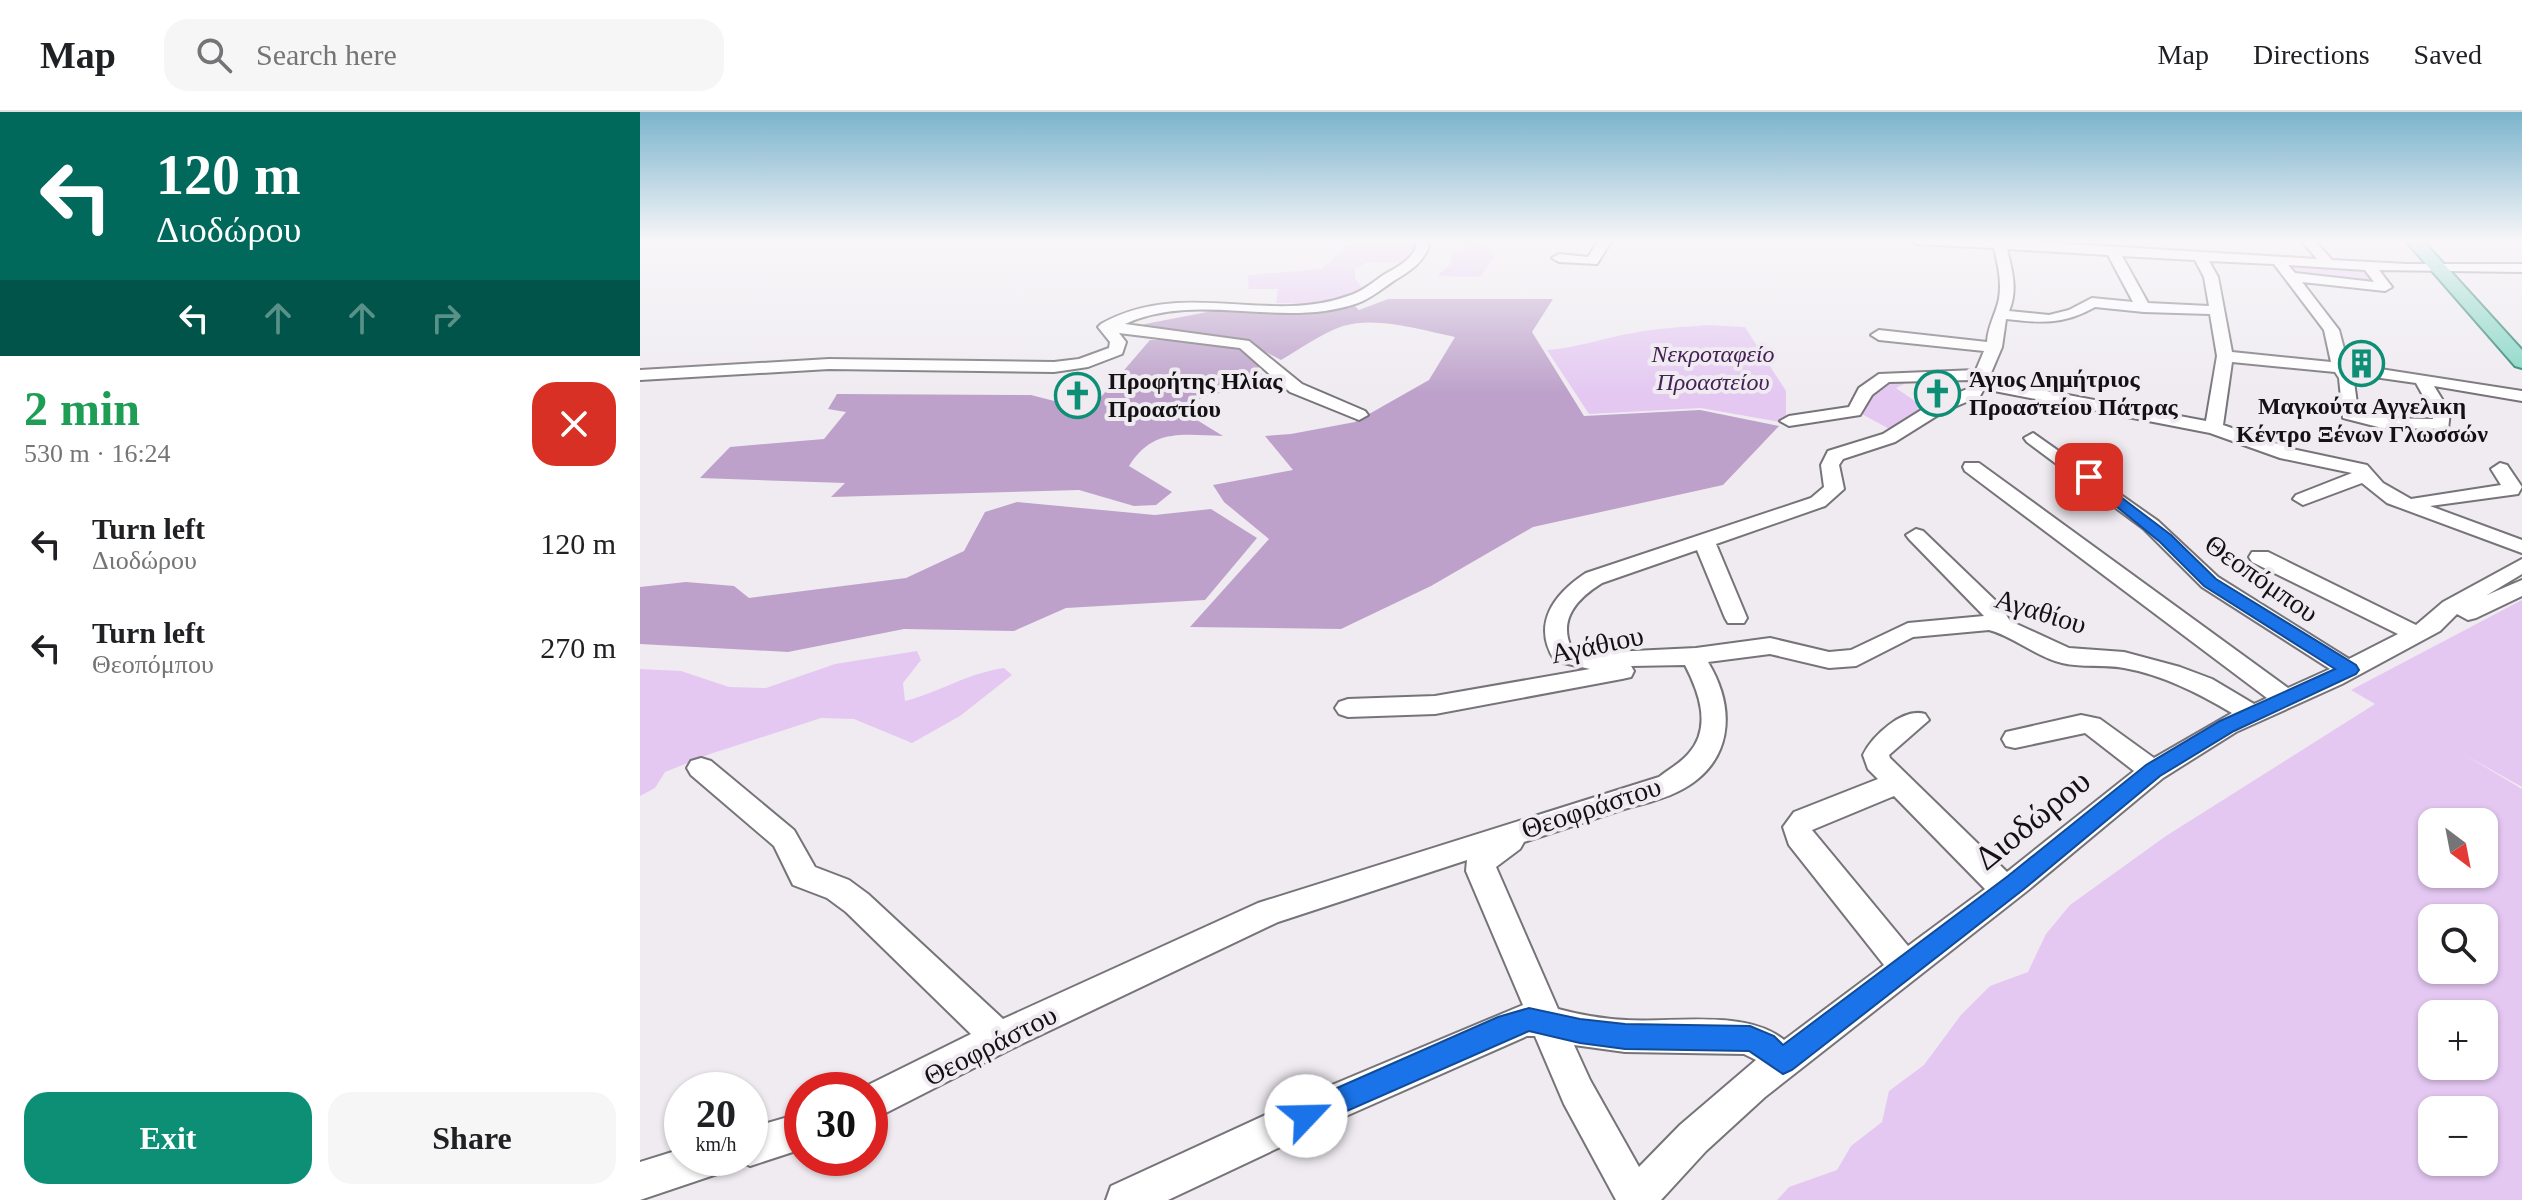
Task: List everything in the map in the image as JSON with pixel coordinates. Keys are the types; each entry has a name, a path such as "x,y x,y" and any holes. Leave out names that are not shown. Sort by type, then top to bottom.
{"main road":[{"path":"2458,291 2522,362"}],"street":[{"path":"640,375 829,364 1054,367 1082,364 1116,351 1118,342 1106,327 1134,313 1162,308 1314,307 1355,299 1368,291"},
{"path":"1691,654 1591,661 1563,655 1554,642 1555,618 1561,605 1577,588 1594,578 1785,515 1825,498 1834,489 1830,465 1835,455 1897,435 1937,408 1974,392 1994,347 1995,327 2007,291"},
{"path":"2135,291 2144,308"},
{"path":"2214,291 2225,356 2214,428"},
{"path":"2300,291 2331,330 2341,368 2347,378 2349,414 2371,421 2442,425 2441,412 2422,379"},
{"path":"2000,314 2049,320 2074,313 2092,302 2144,308 2218,310"},
{"path":"1112,323 1117,329 1126,331 1179,339 1226,339 1244,344 1296,388 1359,415"},
{"path":"1879,335 1994,347"},
{"path":"2225,356 2341,368 2522,396"},
{"path":"1789,421 1854,411 1865,392 1885,377 1981,379 2214,428 2287,454 2353,467 2367,474 2381,491 2522,547"},
{"name":"Θεοπόμπου","path":"2033,438 2151,525 2210,582 2349,670"},
{"path":"1972,467 2286,699"},
{"path":"2411,505 2511,490 2500,469"},
{"path":"2303,499 2367,474"},
{"path":"1916,535 1992,610 2000,624"},
{"path":"1704,540 1736,618"},
{"path":"2260,557 2424,630 2463,616 2522,587"},
{"name":"Διοδώρου","path":"1636,1199 1693,1138 1783,1061 1906,968 2153,771 2200,741 2349,670 2424,630 2451,607 2522,565"},
{"name":"Αγαθίου","path":"1856,658 1908,630 1976,623 2000,624 2062,655 2124,660 2171,673 2203,685 2252,714"},
{"name":"Αγάθιου","path":"1348,708 1435,705 1503,691 1555,685 1691,654 1770,646 1829,660 1856,658"},
{"name":"Θεοφράστου","path":"888,1094 999,1038 1269,912 1669,784 1699,760 1713,736 1715,706 1710,684 1691,654"},
{"path":"1916,720 1876,755 1877,762 2005,890"},
{"path":"2015,739 2081,724 2091,725 2153,771"},
{"path":"701,768 784,838 804,876 838,889 857,903 999,1038"},
{"path":"1897,783 1804,820 1797,827 1799,837 1906,968"},
{"path":"1514,832 1512,839 1481,862 1481,871 1591,1119 1636,1199"},
{"path":"1125,1200 1507,1026 1529,1020 1580,1031 1625,1036 1750,1039 1764,1045 1783,1061"},
{"path":"640,1181 664,1173"}],"green space":[{"path":"1278,291 1364,291 1332,301 1276,303"},
{"name":"Νεκροταφείο Προαστείου","path":"1708,325 1745,327 1786,391 1786,423 1701,408 1589,414 1547,350 1642,331"},
{"path":"1885,381 1910,381 1896,388 1925,408 1893,431 1860,413 1871,393"},
{"path":"2522,600 2522,787 2465,755 2522,789 2522,1200 1777,1200 1789,1187 1837,1170 1851,1146 1882,1122 1889,1091 1924,1065 1961,1015 1990,986 2028,972 2046,934 2070,905 2166,836 2375,704 2351,690"},
{"path":"917,651 921,660 903,683 905,701 991,670 1004,668 1012,675 960,716 912,743 854,719 821,718 665,772 655,788 640,796 640,669 681,671 729,687 766,688 835,664"}],"shaded area":[{"path":"1388,299 1553,299 1532,332 1584,416 1700,410 1779,426 1723,485 1533,527 1431,586 1341,629 1190,627 1269,539 1224,502 1213,485 1293,470 1265,436 1355,422 1429,380 1455,337 1399,325 1356,323 1327,333 1281,360 1243,340 1178,338 1136,331 1145,324 1228,308 1293,309 1352,303 1359,310"},
{"path":"1150,340 1217,341 1251,349 1264,380 1174,406 1223,436 1170,436 1148,445 1138,454 1129,466 1172,492 1156,505 1134,506 1079,490 831,497 845,483 700,478 730,447 824,439 846,412 828,409 837,394 1031,395 1058,402 1095,404"},
{"path":"1017,502 1155,515 1211,509 1257,538 1205,600 1066,608 1014,631 904,629 788,652 640,644 640,587 686,582 734,586 749,598 906,578 964,551 985,512"}],"place":[{"name":"Μαγκούτα Αγγελικη Κέντρο Ξένων Γλωσσών","path":"2362,364"},
{"name":"Άγιος Δημήτριος Προαστείου Πάτρας","path":"1938,393"},
{"name":"Προφήτης Ηλίας Προαστίου","path":"1077,395"}],"route":[{"path":"1306,1116 1516,1022 1529,1020 1580,1031 1625,1036 1757,1040 1783,1061 2016,882 2153,771 2227,726 2349,670 2210,582 2166,538 2089,477"}]}
